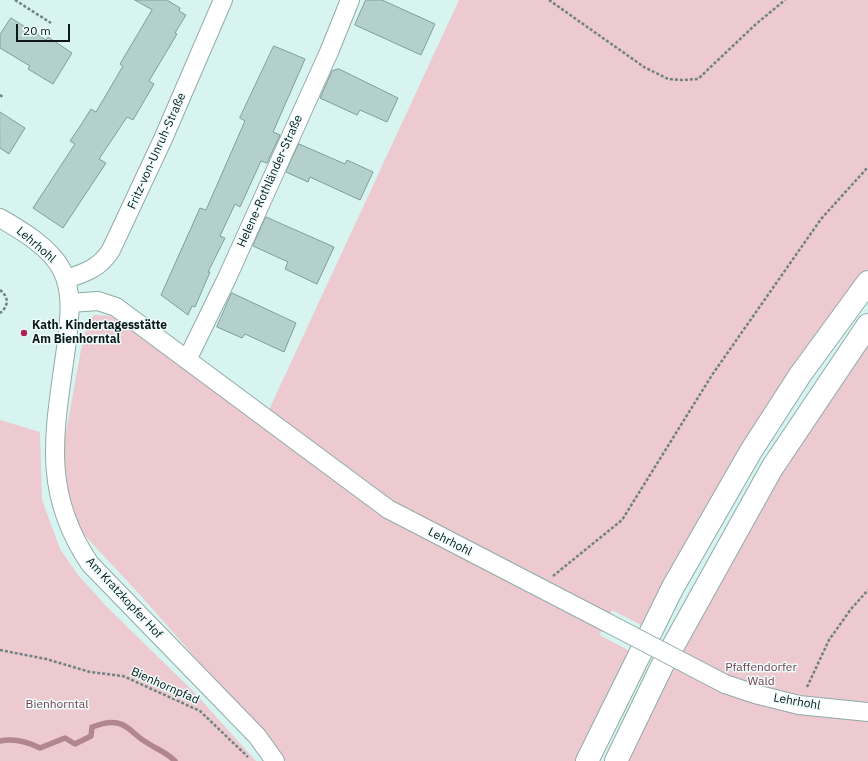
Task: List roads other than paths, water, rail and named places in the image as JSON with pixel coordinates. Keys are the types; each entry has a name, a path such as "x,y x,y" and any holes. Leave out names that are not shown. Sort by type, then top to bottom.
{"highway":[{"path":"587,761 673,587 751,451 800,375 868,282"},
{"path":"616,761 673,646 772,468 868,325"}],"street":[{"name":"Helene-Rothländer-Straße","path":"187,360 227,278 329,52 350,0"},
{"name":"Fritz-von-Unruh-Straße","path":"66,279 92,270 106,259 163,139 221,1"},
{"name":"Lehrhohl","path":"0,218 44,248 58,263 66,279"},
{"name":"Am Kratzkopfer Hof","path":"66,279 70,303 54,447 56,480 62,509 71,532 90,564 257,736 275,761"},
{"name":"Lehrhohl","path":"70,303 92,301 107,303 116,307 388,509 725,684 755,694 800,705 868,712"}],"waterway":[{"path":"0,741 21,741 40,748 65,738 75,744 91,736 92,727 104,723 114,722 125,726 142,740 165,753 175,761"}],"place":[{"name":"Kath. Kindertagesstätte Am Bienhorntal","path":"24,333"}],"park label":[{"name":"Pfaffendorfer Wald","path":"761,675"},
{"name":"Bienhorntal","path":"57,705"}]}
